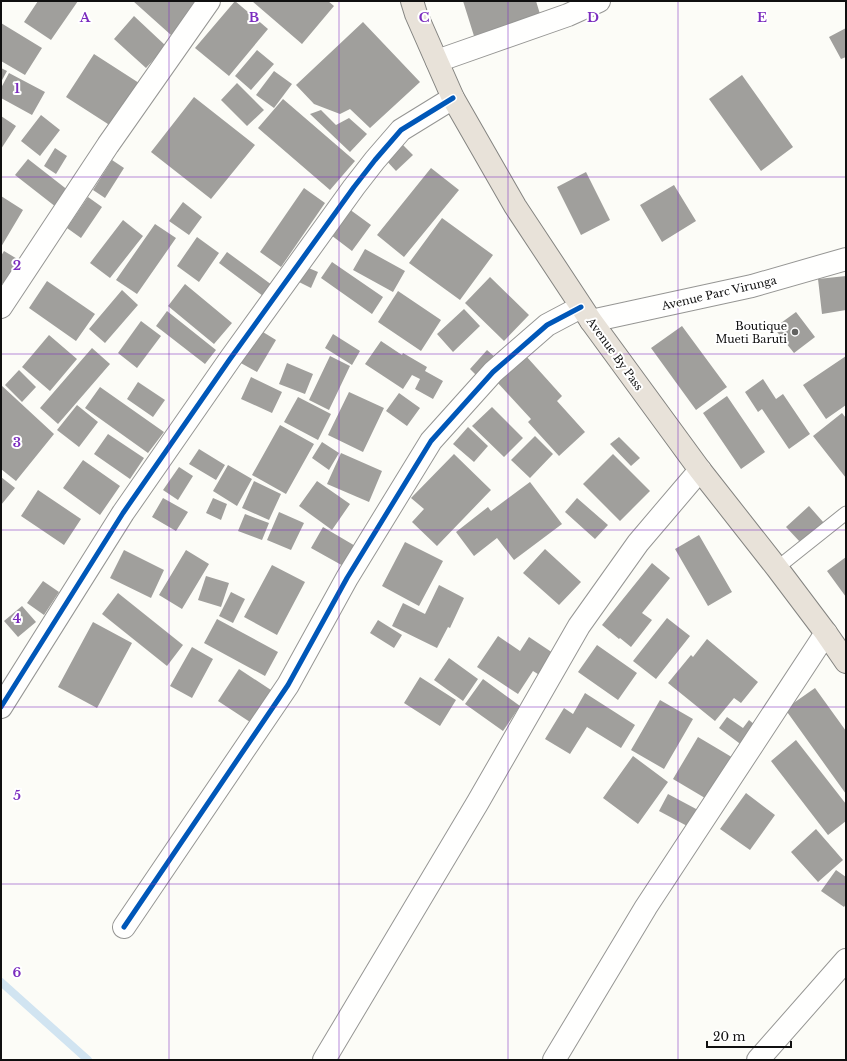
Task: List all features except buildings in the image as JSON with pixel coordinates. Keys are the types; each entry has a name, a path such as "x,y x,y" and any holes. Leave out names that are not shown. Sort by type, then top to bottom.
{"highway":[{"name":"Avenue By Pass","path":"412,1 416,14 453,98 515,206 586,314 700,470 778,568 846,662"}],"street":[{"path":"1,307 108,144 209,1"},
{"path":"437,61 568,15 598,1"},
{"path":"1,707 128,507 230,359 354,187 400,130 453,98"},
{"name":"Avenue Parc Virunga","path":"124,927 288,685 347,578 432,441 493,372 547,325 586,314 752,286 846,259"},
{"path":"324,1060 474,809 579,626 638,542 700,470"},
{"path":"554,1060 646,907 826,633"},
{"path":"758,1060 846,960"}],"lane":[{"path":"778,568 846,513"}],"waterway":[{"path":"1,982 88,1060"}],"cycle path":[{"path":"1,707 123,513 230,359 354,187 401,130 453,98"},
{"path":"124,927 288,685 347,578 431,441 493,372 547,325 581,307"}],"place":[{"name":"Boutique Mueti Baruti","path":"795,332"}]}
